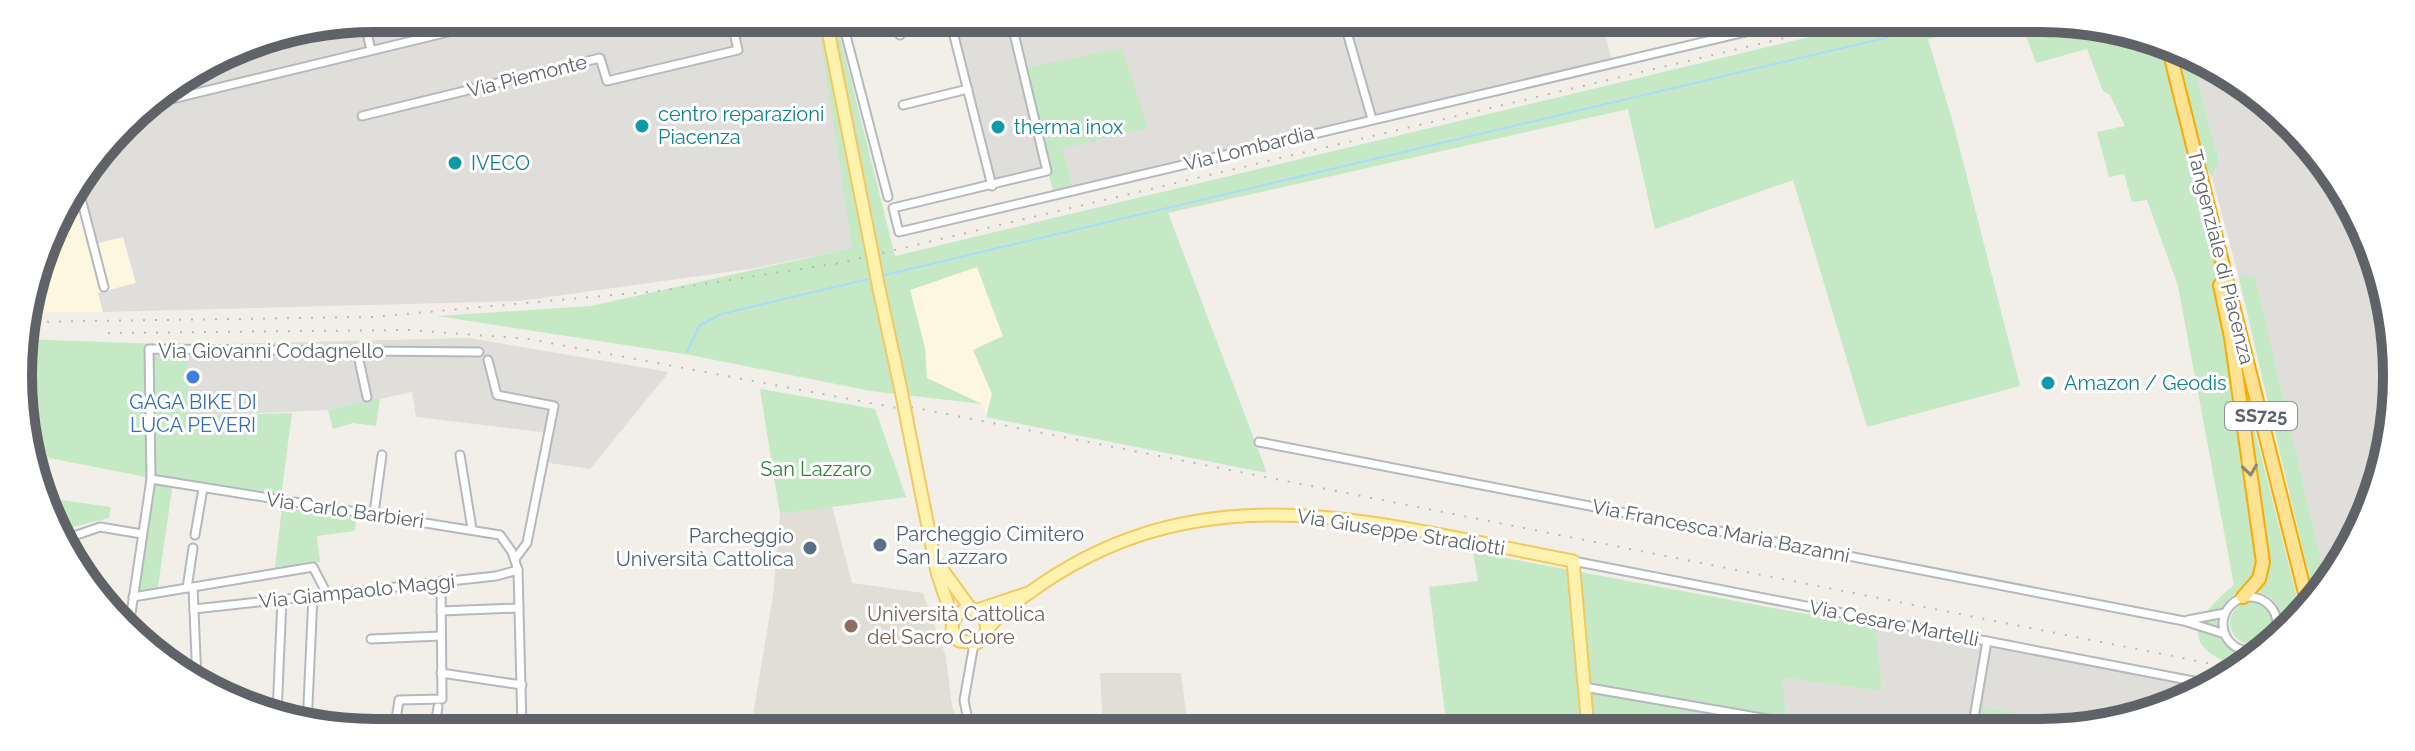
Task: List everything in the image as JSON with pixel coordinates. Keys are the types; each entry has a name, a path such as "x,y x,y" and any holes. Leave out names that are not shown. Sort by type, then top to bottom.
{"highway":[{"name":"Tangenziale di Piacenza","path":"2171,58 2305,593"},
{"path":"2214,227 2214,259 2231,337 2263,562 2259,579 2243,597"}],"main road":[{"path":"828,32 936,561 953,620 952,629 956,639 974,644 987,631 985,618 974,609 936,561"},
{"name":"Via Giuseppe Stradiotti","path":"987,631 1029,593 1103,551 1203,518 1256,513 1331,517 1573,561"},
{"path":"1573,561 1587,719"},
{"name":"Via Giuseppe Stradiotti","path":"974,609 1029,593"},
{"path":"953,620 974,609"}],"street":[{"path":"367,32 371,50"},
{"path":"172,99 447,32"},
{"name":"Via Piemonte","path":"362,116 600,58 607,81 738,50 734,32"},
{"path":"845,32 888,197"},
{"path":"953,32 992,186"},
{"name":"Via Lombardia","path":"1014,32 1047,171 893,208 899,232 1745,32"},
{"path":"1347,32 1372,119"},
{"path":"903,105 968,89"},
{"path":"81,199 104,287"},
{"name":"Via Giovanni Codagnello","path":"131,616 151,479 149,349 479,352"},
{"path":"357,351 367,397"},
{"path":"488,360 497,395 554,406 527,543 515,559"},
{"name":"Via Francesca Maria Bazanni","path":"1259,442 2143,616 2184,621"},
{"path":"374,513 382,455"},
{"path":"460,455 472,529"},
{"name":"Via Carlo Barbieri","path":"151,479 500,535 518,570 522,719"},
{"path":"195,535 203,488"},
{"path":"72,537 100,527 142,534"},
{"path":"193,548 190,587 196,668"},
{"name":"Via Cesare Martelli","path":"1573,561 2196,681"},
{"path":"133,597 313,567 326,592"},
{"name":"Via Giampaolo Maggi","path":"194,609 518,570"},
{"path":"396,719 399,700 442,699 441,581"},
{"path":"308,712 313,595"},
{"path":"2184,621 2225,613 2243,597 2267,602 2278,622"},
{"path":"277,704 282,599"},
{"path":"441,611 519,608"},
{"path":"2225,613 2225,634 2231,643 2246,650"},
{"path":"2184,621 2225,634"},
{"path":"371,639 441,636"},
{"path":"1974,719 1987,641"},
{"path":"968,719 964,700 974,644"},
{"path":"441,673 522,685"},
{"path":"1584,687 1768,719"},
{"path":"436,719 438,707"}],"shaded area":[{"path":"376,32 820,32 853,248 750,269 519,301 103,312 98,293 136,283 123,237 98,243 85,193 117,149 149,117 185,90 224,67 265,50 331,35"},
{"path":"954,32 1605,32 1613,64 1074,191 1063,148 1123,48 1047,170 994,184"},
{"path":"2195,69 2266,117 2312,166 2348,224 2371,287 2382,353 2380,420 2371,464 2357,507 2323,569 2255,278 2238,274 2212,177 2219,159"},
{"path":"85,193 98,243 123,237 136,283 98,293 103,312 38,312 58,244"},
{"path":"977,267 1003,337 973,350 992,394 986,417 982,404 927,378 925,348 910,290"},
{"path":"469,338 669,372 590,469 543,462 549,433 416,417 412,392 328,410 187,416 187,345"},
{"name":"Università Cattolica del Sacro Cuore","path":"832,506 852,583 923,593 946,657 952,706 957,719 752,719 773,596 780,514"},
{"path":"1876,627 2202,678 2150,701 2084,716 2040,719 1786,719 1783,678 1882,691"},
{"path":"1100,673 1181,673 1187,719 1103,719"}],"green space":[{"path":"820,32 839,32 895,256 1831,32 1962,32 1928,39 1955,130 2020,386 1867,427 1793,180 1655,229 1628,109 1168,213 1267,473 986,417 992,394 973,350 1003,336 977,267 910,290 925,348 927,378 982,404 871,391 690,355 437,316 591,306 852,248"},
{"path":"2025,32 2107,39 2150,50 2195,69 2219,160 2212,177 2190,150 2244,388 2298,602 2282,618 2276,604 2264,594 2252,591 2237,594 2226,602 2221,613 2223,638 2231,649 2242,653 2228,662 2216,657 2199,639 2198,629 2202,619 2234,585 2178,286 2147,200 2132,202 2124,174 2109,177 2097,132 2125,126 2110,95 2103,91 2087,49 2036,63"},
{"path":"1122,48 1148,128 1063,148 1074,191 1054,195 1021,69"},
{"path":"2238,274 2255,277 2323,569 2311,586"},
{"path":"34,339 187,345 188,416 292,413 281,497 173,482 157,593 134,597 151,478 42,457 33,398"},
{"name":"San Lazzaro","path":"760,389 875,409 906,497 780,514"},
{"path":"380,398 376,426 353,423 333,429 328,410"},
{"path":"55,499 111,507 109,518 68,528"},
{"path":"282,507 356,518 355,531 317,536 320,562 275,568"},
{"path":"1473,552 1876,627 1882,691 1783,678 1786,719 1446,719 1429,587 1478,581"},
{"path":"2243,604 2259,604 2270,615 2270,630 2255,643 2243,642 2232,631 2232,615"},
{"path":"1978,706 2041,719 2040,719 1976,719"}],"waterway":[{"path":"880,276 1910,32"},
{"path":"687,352 699,326 721,314 873,278"}],"railway":[{"path":"37,322 372,317 658,291 840,263 1809,32"},
{"path":"108,333 410,330 529,339 897,408"},
{"path":"911,407 2222,666"}],"place":[{"name":"centro reparazioni Piacenza","path":"642,126"},
{"name":"therma inox","path":"998,127"},
{"name":"IVECO","path":"455,163"},
{"name":"GAGA BIKE DI LUCA PEVERI","path":"193,377"},
{"name":"Amazon / Geodis","path":"2048,383"},
{"name":"Parcheggio Cimitero San Lazzaro","path":"880,545"},
{"name":"Parcheggio Università Cattolica","path":"810,548"},
{"name":"Università Cattolica del Sacro Cuore","path":"851,626"}]}
